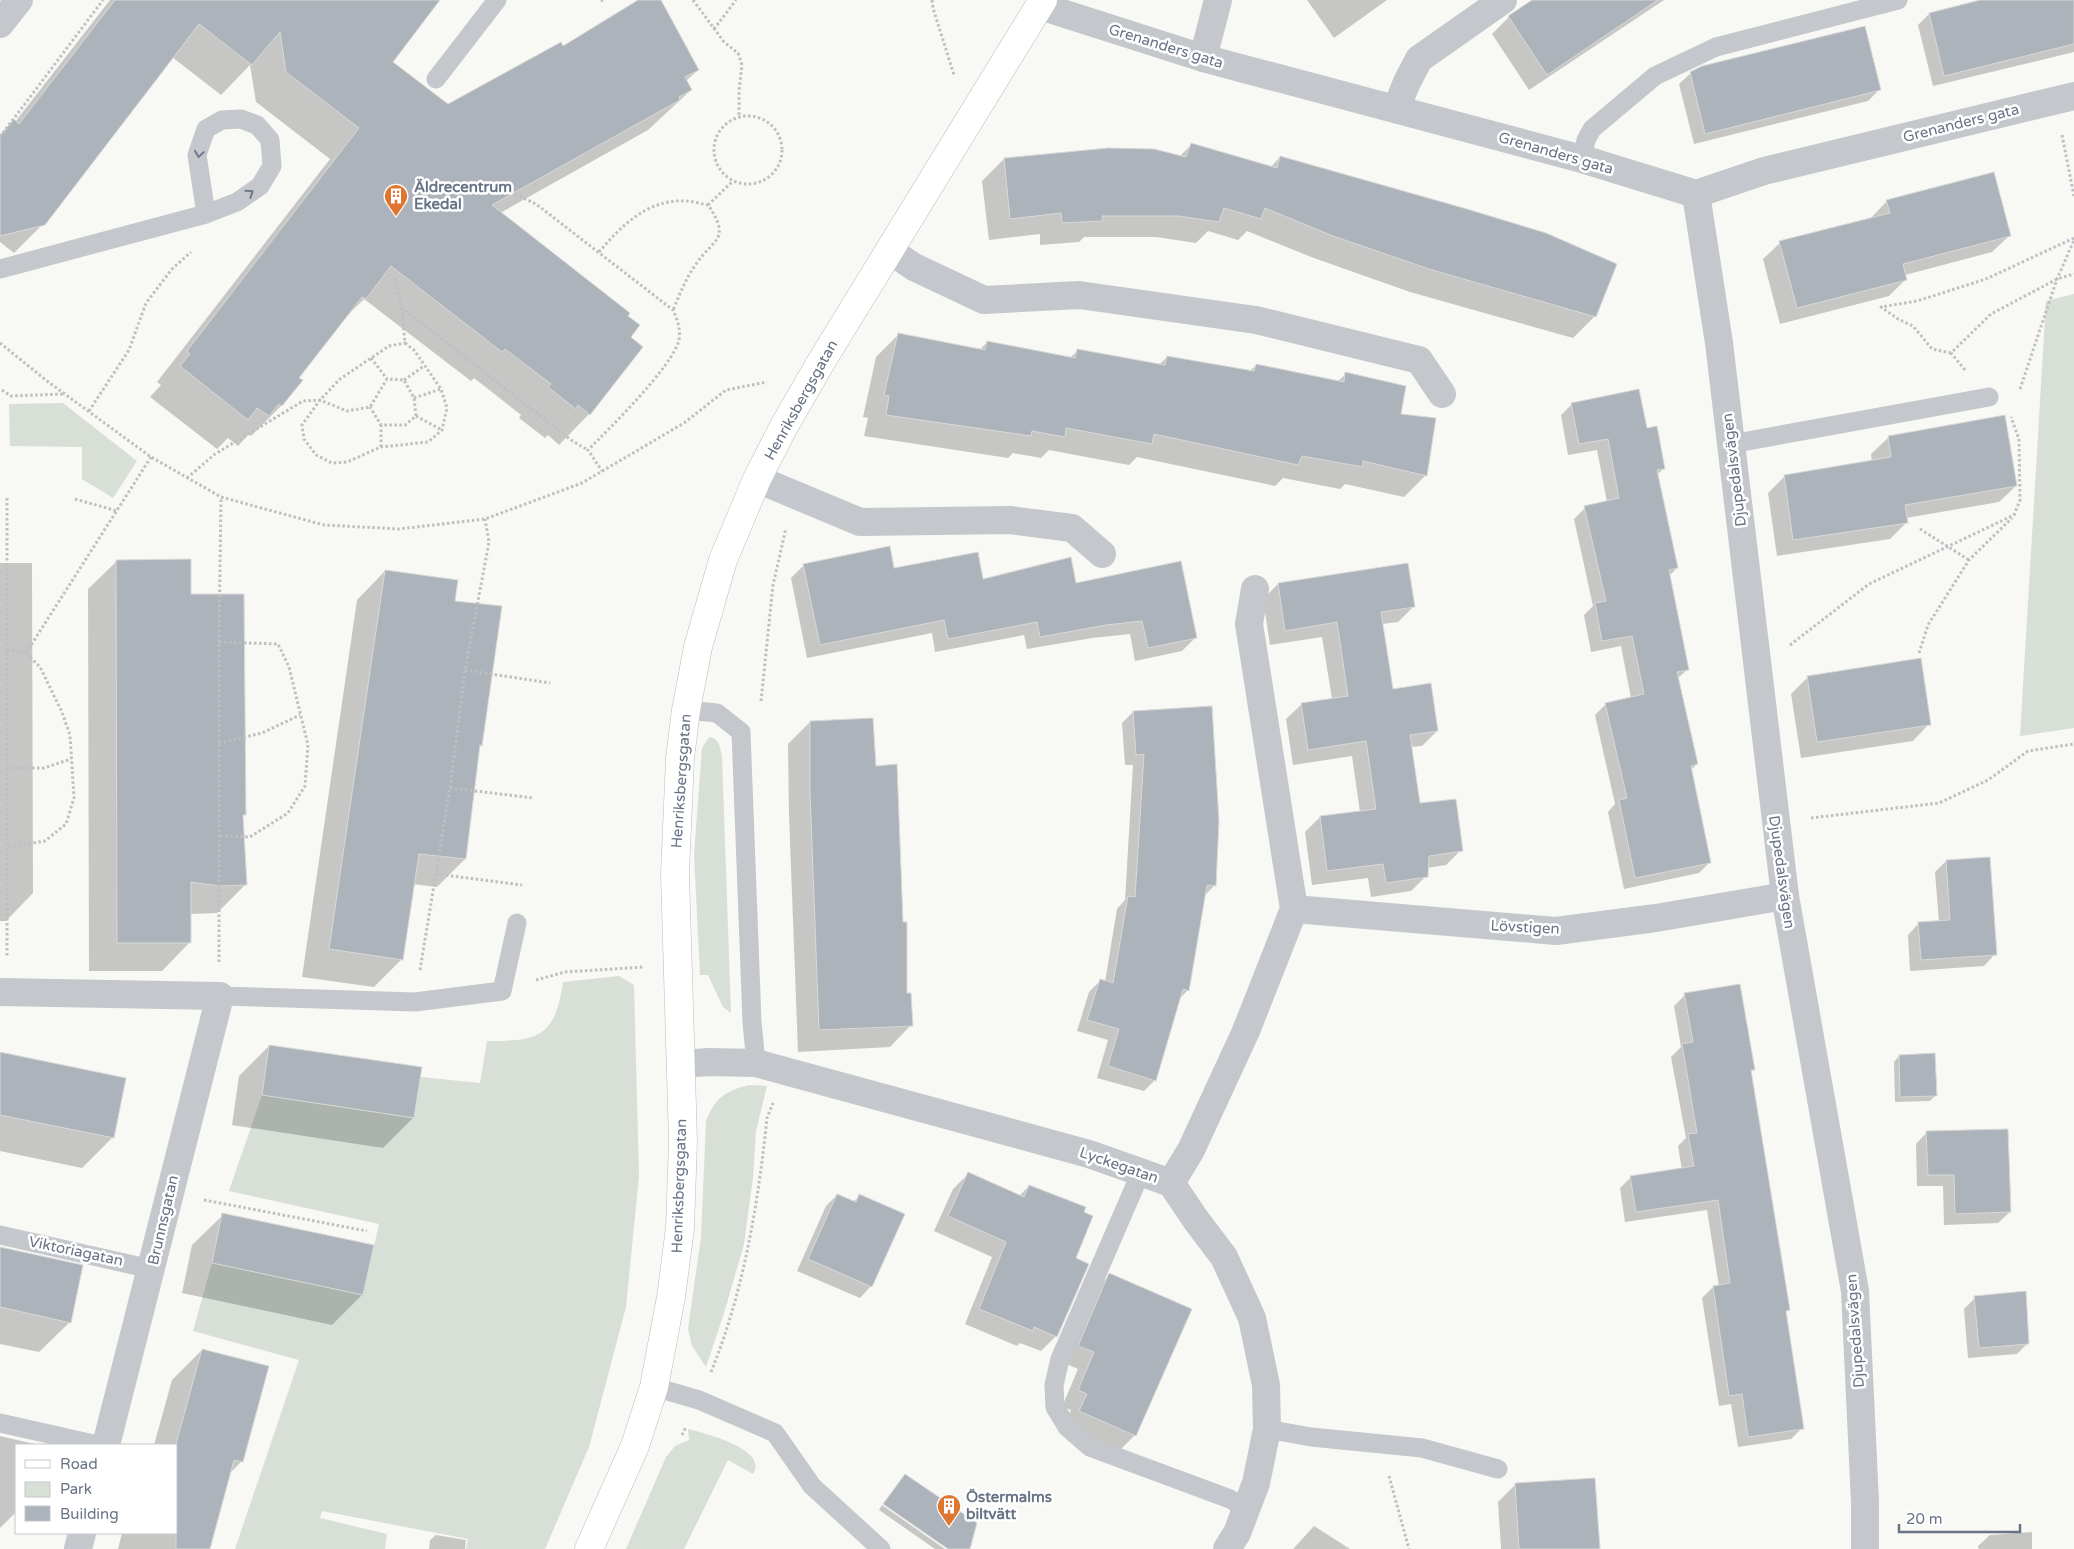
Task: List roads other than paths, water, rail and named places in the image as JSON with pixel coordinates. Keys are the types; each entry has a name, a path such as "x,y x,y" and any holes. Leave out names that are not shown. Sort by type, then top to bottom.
{"main road":[{"name":"Henriksbergsgatan","path":"590,1549 634,1446 654,1387 671,1297 680,1228 683,1141 680,1064 680,985 675,874 680,758 686,710 698,647 723,560 757,479 783,428 889,250 1042,3"}],"street":[{"path":"0,24 19,0"},
{"path":"1203,58 1218,0"},
{"path":"1396,109 1406,82 1419,59 1503,0"},
{"name":"Grenanders gata","path":"1042,3 1203,58 1582,159 1696,194 1764,171 2074,96"},
{"name":"Djupedalsvägen","path":"1696,194 1719,343 1785,896 1855,1291 1866,1502 1865,1549"},
{"path":"889,250 914,267 984,300 1079,295 1256,320 1419,360 1442,394"},
{"path":"757,479 860,522 1010,520 1072,528 1102,554"},
{"path":"1171,1183 1191,1150 1246,1031 1294,909 1249,624 1255,589"},
{"name":"Lövstigen","path":"1294,909 1556,931 1656,918 1785,896"},
{"path":"0,992 220,996"},
{"name":"Brunnsgatan","path":"106,1444 220,996"},
{"name":"Lyckegatan","path":"680,1064 709,1062 756,1063 1089,1154 1171,1183 1224,1257 1252,1318 1266,1385 1267,1429 1256,1483 1237,1533 1227,1549"},
{"path":"78,1549 82,1534"}],"lane":[{"path":"436,79 497,0"},
{"path":"1582,159 1586,140 1592,129 1655,76 1716,47 1898,0"},
{"path":"0,269 206,214 238,202 260,186 272,166 270,140 257,125 241,119 222,120 206,130 197,155 206,214"},
{"path":"1731,444 1989,397"},
{"path":"686,710 717,713 741,732 752,1022 756,1063"},
{"path":"220,996 415,1002 502,991 516,922"},
{"path":"1141,1172 1060,1358 1054,1385 1055,1407 1067,1427 1090,1447 1230,1499 1246,1509"},
{"name":"Viktoriagatan","path":"0,1235 152,1269"},
{"path":"654,1387 699,1400 775,1433 812,1486 881,1549"},
{"path":"0,1423 94,1444"},
{"path":"1267,1429 1311,1437 1422,1448 1498,1469"}],"place":[{"name":"Äldrecentrum Ekedal","path":"396,217"},
{"name":"Östermalms biltvätt","path":"949,1527"}]}
